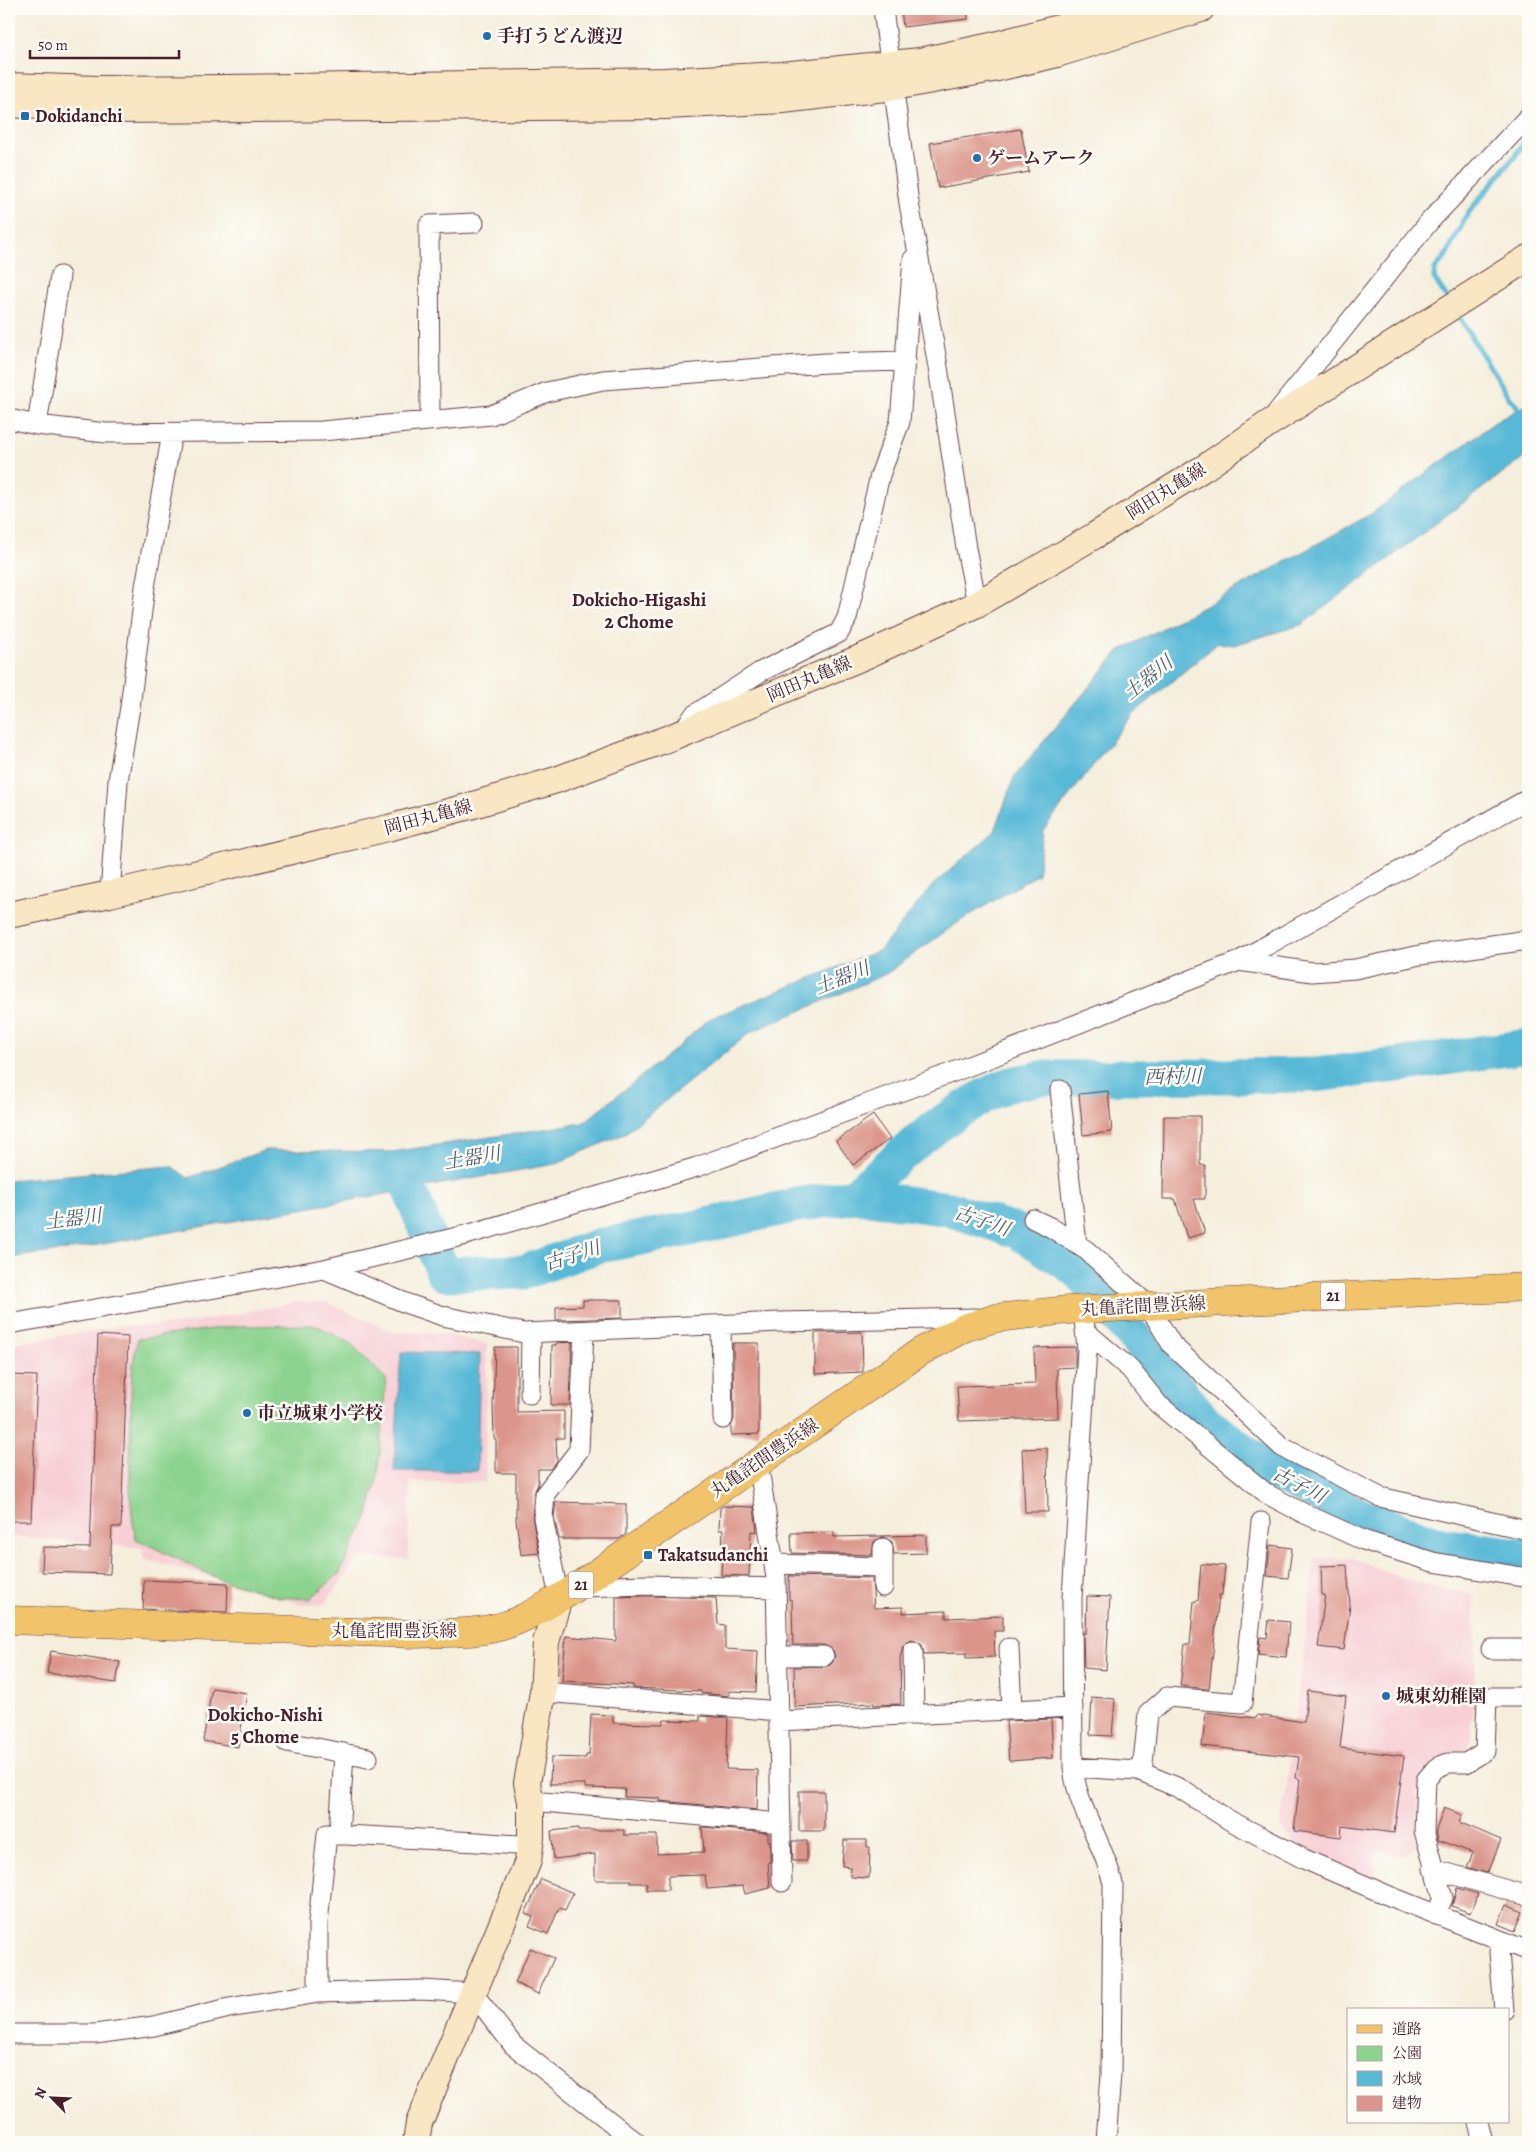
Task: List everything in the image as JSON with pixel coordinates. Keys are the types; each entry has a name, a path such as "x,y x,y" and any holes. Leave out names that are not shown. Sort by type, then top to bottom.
{"main road":[{"name":"丸亀詫間豊浜線","path":"9,1620 448,1634 496,1628 523,1617 568,1592 920,1352 964,1328 996,1318 1084,1320 1142,1305 1528,1287"}],"street":[{"path":"883,9 916,242 977,604"},
{"path":"9,104 104,110 666,106 783,100 892,76 920,61 991,46 1129,9"},
{"path":"9,86 216,88 655,81 781,75 892,76 993,69 1057,54 1201,9"},
{"path":"1268,424 1428,222 1528,116"},
{"path":"430,420 428,225 474,223"},
{"path":"680,734 694,715 760,672 839,633 847,618 880,475 900,422 911,277 916,242"},
{"name":"岡田丸亀線","path":"9,915 110,894 388,828 556,780 680,734 858,658 977,604 1204,468 1268,424 1528,258"},
{"path":"37,425 60,276"},
{"path":"9,419 37,425 106,433 322,431 491,414 547,392 604,380 826,362 906,361"},
{"path":"110,894 118,781 130,708 145,587 172,433"},
{"path":"9,1324 324,1269 466,1235 697,1167 1060,1032 1180,982 1239,961 1528,799"},
{"path":"1239,961 1312,972 1355,970 1420,955 1528,940"},
{"path":"1060,1090 1077,1244"},
{"path":"1033,1219 1050,1227 1086,1250 1142,1305 1172,1345 1282,1447 1380,1497 1528,1530"},
{"path":"324,1269 442,1316 524,1333 721,1325 996,1318"},
{"path":"1084,1320 1130,1369 1158,1404 1268,1494 1303,1513 1371,1543 1433,1562 1528,1578"},
{"path":"1084,1320 1087,1348 1072,1598 1073,1767 1075,1785 1109,1868 1113,1884 1111,2074 1106,2142"},
{"path":"721,1325 723,1419"},
{"path":"416,2142 419,2123 528,1861 531,1801 527,1784 543,1692 546,1642 568,1592 543,1518 544,1502 545,1494 579,1450 584,1331"},
{"path":"530,1394 531,1333"},
{"path":"758,1462 776,1588 782,1882"},
{"path":"1142,1773 1148,1714 1167,1697 1242,1703 1261,1522"},
{"path":"883,1548 883,1587"},
{"path":"774,1564 883,1567"},
{"path":"568,1592 647,1585 776,1588"},
{"path":"1009,1648 1012,1710"},
{"path":"1491,1649 1528,1649"},
{"path":"913,1651 914,1715"},
{"path":"778,1656 824,1656"},
{"path":"543,1692 779,1716 914,1715 1073,1706"},
{"path":"1436,1915 1443,1898 1433,1869 1424,1831 1426,1780 1436,1768 1448,1763 1466,1763 1485,1752 1487,1697 1528,1697"},
{"path":"287,1742 368,1758"},
{"path":"339,1835 344,1753"},
{"path":"1073,1767 1142,1773 1179,1788 1229,1820 1304,1859 1436,1915 1528,1951"},
{"path":"531,1801 781,1823"},
{"path":"318,1994 318,1923 327,1834 530,1846"},
{"path":"1433,1869 1528,1896"},
{"path":"1503,1942 1498,1952 1504,2008"},
{"path":"9,2034 95,2034 154,2026 229,2008 318,1994 422,1990 473,1993 513,2045 636,2142"},
{"path":"1478,2124 1483,2142"}],"shaded area":[{"name":"市立城東小学校","path":"298,1302 326,1302 394,1332 445,1334 487,1344 485,1482 410,1482 408,1559 360,1557 324,1604 303,1605 191,1571 143,1559 143,1548 9,1536 9,1344 123,1326 177,1325"},
{"name":"城東幼稚園","path":"1353,1558 1403,1579 1473,1595 1476,1652 1471,1741 1465,1754 1417,1792 1416,1846 1403,1857 1378,1849 1373,1879 1298,1847 1280,1826 1290,1765 1314,1559"}],"green space":[{"path":"316,1325 350,1343 386,1379 378,1475 368,1515 339,1574 310,1599 279,1597 219,1579 136,1539 133,1525 130,1470 132,1383 138,1339 235,1326"}],"water":[{"name":"土器川","path":"1528,404 1528,454 1301,625 1234,645 1218,643 1133,714 1043,830 1038,874 960,921 886,974 751,1032 624,1134 555,1164 75,1249 9,1258 9,1180 171,1166 188,1178 266,1150 392,1152 583,1123 679,1046 709,1019 880,950 933,885 995,831 1014,777 1119,651 1209,604 1371,514 1495,422"},
{"path":"401,1352 480,1354 477,1471 394,1471"}],"building":[{"path":"901,9 967,9 968,19 903,27"},
{"path":"1021,129 1029,172 938,188 930,143"},
{"path":"1108,1091 1112,1132 1083,1135 1079,1094"},
{"path":"873,1115 890,1139 853,1165 836,1141"},
{"path":"1164,1116 1200,1116 1200,1165 1205,1165 1205,1199 1194,1199 1205,1233 1187,1238 1175,1199 1163,1199"},
{"path":"583,1300 622,1300 622,1318 556,1320 556,1307 583,1306"},
{"path":"862,1332 863,1372 815,1374 815,1333"},
{"path":"98,1335 128,1337 121,1527 112,1527 110,1574 42,1572 43,1547 90,1548"},
{"path":"572,1342 570,1405 551,1405 552,1345"},
{"path":"733,1343 759,1343 759,1434 731,1435 734,1419"},
{"path":"495,1347 517,1347 517,1412 564,1411 564,1438 556,1438 557,1461 550,1469 538,1469 538,1484 534,1493 532,1517 539,1553 521,1555 516,1520 516,1473 496,1473 496,1439 494,1439 493,1406"},
{"path":"1075,1347 1075,1367 1057,1368 1058,1418 959,1421 957,1386 1035,1384 1034,1348"},
{"path":"9,1375 37,1376 31,1521 9,1521"},
{"path":"1047,1448 1048,1512 1025,1512 1022,1449"},
{"path":"556,1502 626,1504 626,1534 619,1539 559,1539 554,1517"},
{"path":"723,1506 754,1507 757,1532 751,1531 749,1576 721,1575 723,1530 719,1530 720,1508"},
{"path":"834,1532 834,1537 926,1535 926,1553 894,1554 892,1542 883,1537 874,1542 872,1555 792,1553 791,1533"},
{"path":"1270,1545 1292,1548 1288,1578 1267,1576"},
{"path":"1201,1564 1225,1566 1222,1595 1219,1595 1209,1689 1180,1686 1185,1644 1190,1644 1194,1601 1198,1601"},
{"path":"1347,1565 1350,1605 1344,1650 1318,1647 1325,1595 1322,1595 1321,1566"},
{"path":"789,1576 872,1578 874,1608 903,1607 903,1613 946,1611 946,1618 1003,1616 1003,1631 994,1631 995,1657 966,1658 966,1653 924,1654 922,1645 912,1640 903,1645 900,1658 901,1704 874,1705 874,1703 795,1707 794,1667 829,1666 835,1656 833,1650 824,1645 793,1645 792,1600 789,1600"},
{"path":"144,1580 228,1583 227,1612 143,1609"},
{"path":"1087,1596 1110,1597 1106,1670 1084,1668 1083,1633 1086,1633"},
{"path":"616,1597 716,1598 718,1624 725,1625 725,1649 758,1651 756,1692 729,1691 729,1696 701,1693 701,1691 633,1688 633,1685 562,1681 566,1636 616,1641"},
{"path":"1269,1620 1289,1622 1286,1657 1258,1654 1260,1637 1267,1638"},
{"path":"51,1651 120,1662 116,1683 47,1673"},
{"path":"212,1688 247,1693 238,1747 203,1741"},
{"path":"1308,1691 1346,1696 1340,1748 1404,1756 1394,1833 1342,1826 1341,1837 1294,1831 1300,1779 1296,1778 1299,1757 1202,1746 1206,1712 1256,1718 1257,1715 1304,1722"},
{"path":"1092,1697 1115,1699 1112,1736 1090,1735"},
{"path":"591,1714 613,1715 613,1723 663,1724 664,1720 700,1721 700,1716 728,1718 726,1769 758,1770 757,1810 660,1801 660,1798 624,1797 625,1789 585,1788 585,1784 550,1784 551,1757 586,1758 586,1755 589,1755"},
{"path":"1051,1719 1053,1758 1009,1761 1006,1721"},
{"path":"799,1791 824,1791 824,1831 799,1831"},
{"path":"1444,1808 1462,1815 1459,1822 1501,1840 1487,1873 1467,1867 1473,1853 1438,1840 1436,1830"},
{"path":"702,1827 768,1833 768,1841 770,1841 770,1862 768,1862 770,1888 745,1894 743,1886 707,1889 705,1875 668,1876 668,1890 647,1890 647,1883 631,1883 631,1880 595,1880 595,1854 554,1859 551,1831 578,1828 578,1830 624,1830 624,1835 657,1835 657,1854 704,1852"},
{"path":"844,1840 867,1840 867,1847 870,1847 869,1878 850,1877 851,1867 842,1866"},
{"path":"792,1841 807,1841 807,1861 793,1861"},
{"path":"541,1879 573,1893 565,1910 559,1908 548,1934 529,1926 533,1917 525,1914"},
{"path":"1457,1888 1478,1894 1470,1913 1452,1906"},
{"path":"1506,1905 1523,1912 1515,1931 1498,1924"},
{"path":"530,1948 554,1958 538,1994 515,1983"}],"waterway":[{"path":"1449,301 1434,278 1435,269 1445,257 1468,213 1515,156 1528,136"},
{"path":"1455,311 1509,397 1528,420"},
{"name":"西村川","path":"854,1196 943,1122 982,1097 1017,1083 1041,1078 1315,1075 1528,1046"},
{"name":"古子川","path":"402,1171 444,1274 524,1272 598,1246 689,1229 797,1205 854,1196 949,1209 1016,1231 1078,1271 1205,1421 1267,1469 1352,1511 1440,1545 1528,1556"}],"place":[{"name":"手打うどん渡辺","path":"487,36"},
{"name":"Dokidanchi","path":"25,116"},
{"name":"ゲームアーク","path":"977,158"},
{"name":"市立城東小学校","path":"247,1413"},
{"name":"Takatsudanchi","path":"648,1555"},
{"name":"城東幼稚園","path":"1386,1696"}],"district":[{"name":"Dokicho-Higashi 2 Chome","path":"639,611"},
{"name":"Dokicho-Nishi 5 Chome","path":"265,1726"}]}
